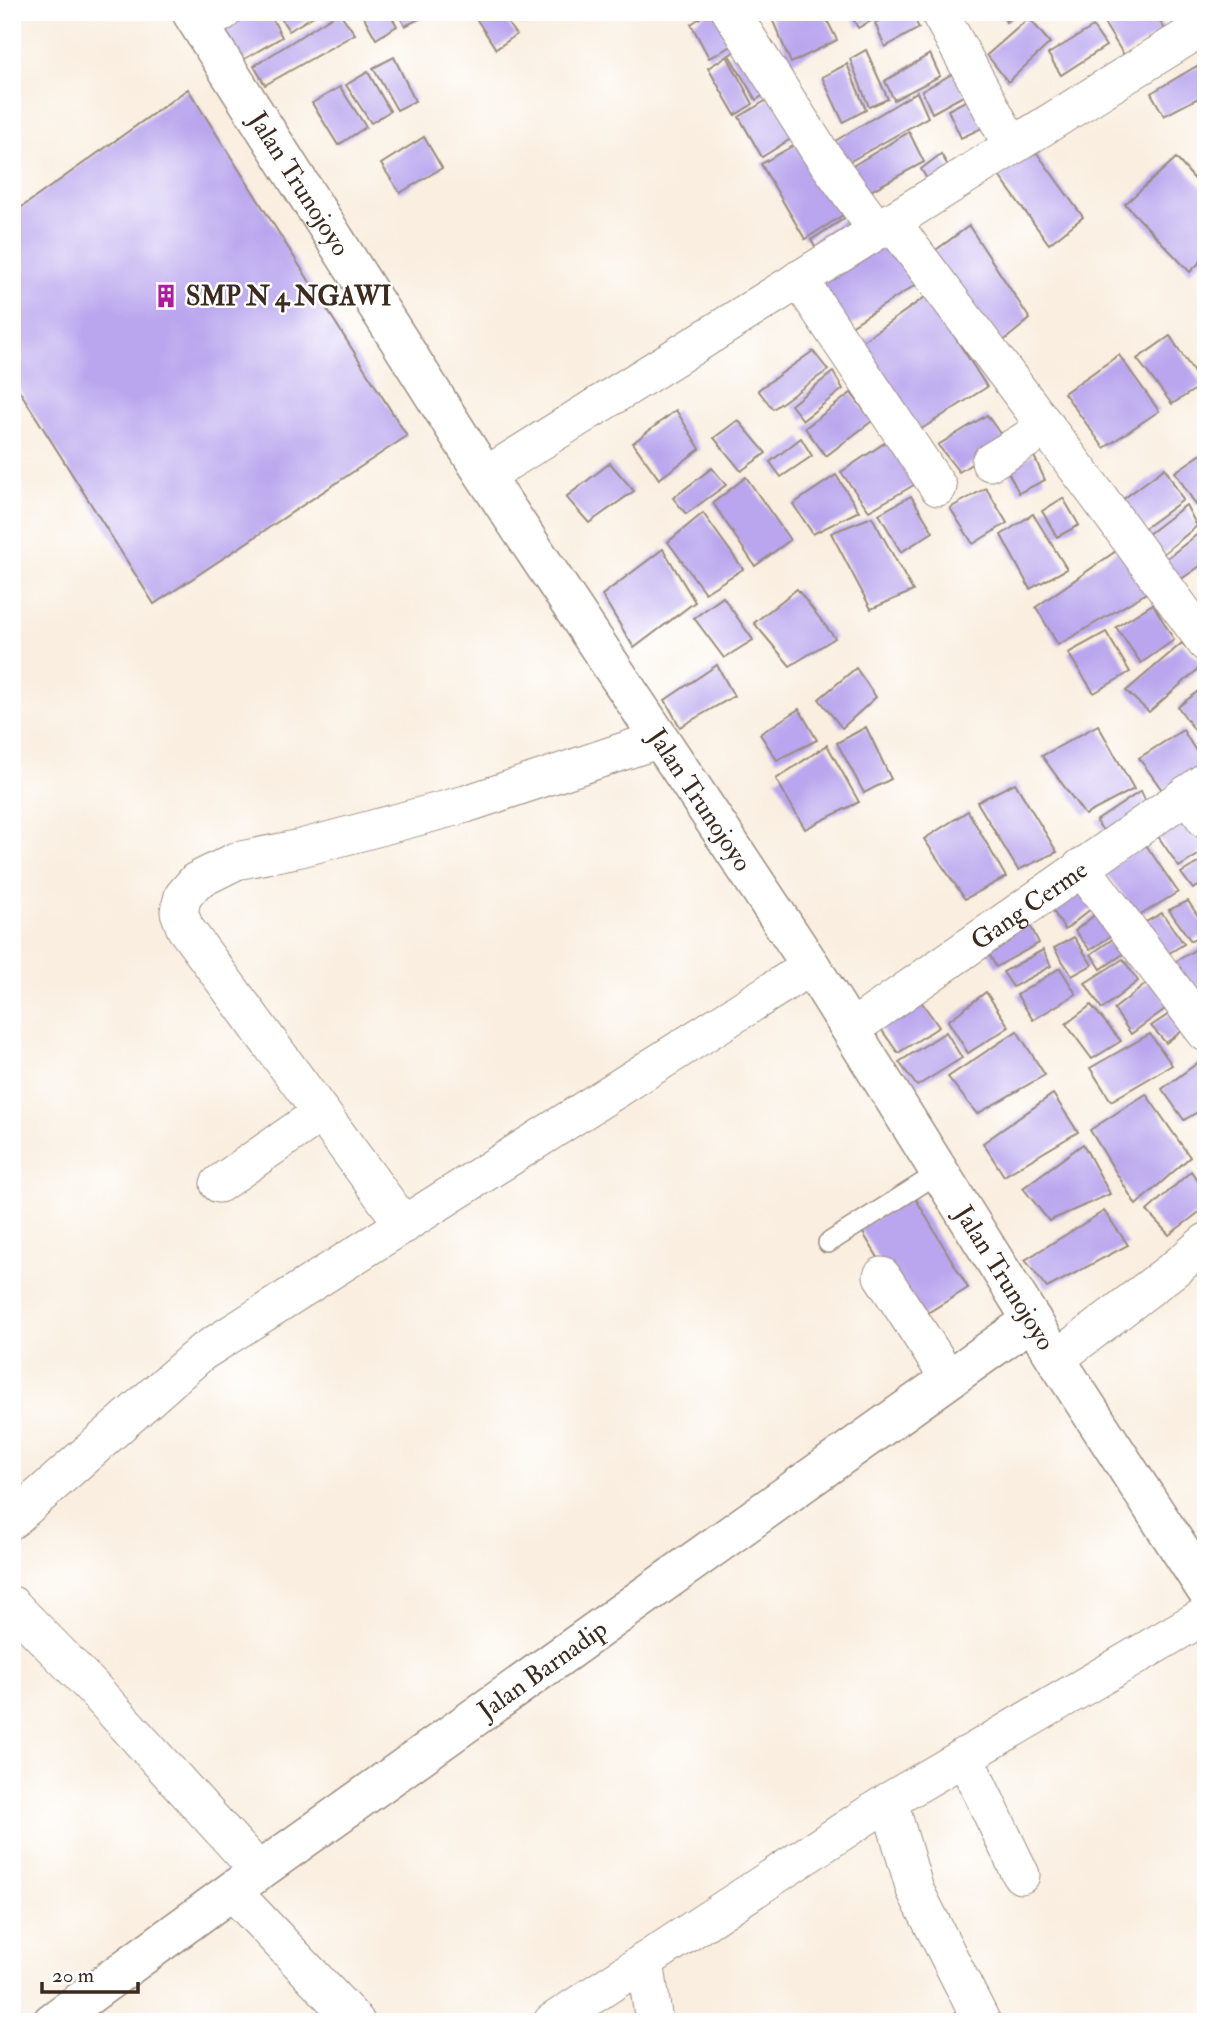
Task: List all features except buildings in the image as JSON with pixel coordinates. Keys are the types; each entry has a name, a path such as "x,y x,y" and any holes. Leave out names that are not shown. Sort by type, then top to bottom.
{"main road":[{"name":"Jalan Trunojoyo","path":"205,17 485,476 811,966 1056,1359 1206,1590"},
{"name":"Jalan Barnadip","path":"52,2022 245,1881 1032,1320"}],"street":[{"path":"731,12 820,152 884,226 1047,427 1206,643"},
{"path":"939,12 1012,146"},
{"path":"485,476 1206,25"},
{"path":"799,279 938,487"},
{"path":"990,462 1047,427"},
{"path":"404,1225 185,928 179,912 183,896 195,881 236,861 301,848 466,804 660,739"},
{"name":"Gang Cerme","path":"851,1029 1081,867 1199,798"},
{"path":"1081,867 1206,1033"},
{"path":"12,1520 201,1353 811,966"},
{"path":"219,1184 321,1112"},
{"path":"1056,1359 1206,1242"},
{"path":"882,1276 949,1379"},
{"path":"12,1605 100,1696 356,2022"},
{"path":"552,2022 888,1801 1206,1615"},
{"path":"964,1756 1021,1875"},
{"path":"888,1801 915,1890 982,2022"},
{"path":"645,1961 654,2022"}],"lane":[{"path":"828,1243 940,1172"}],"place":[{"name":"SMP N 4 NGAWI","path":"166,296"}]}
